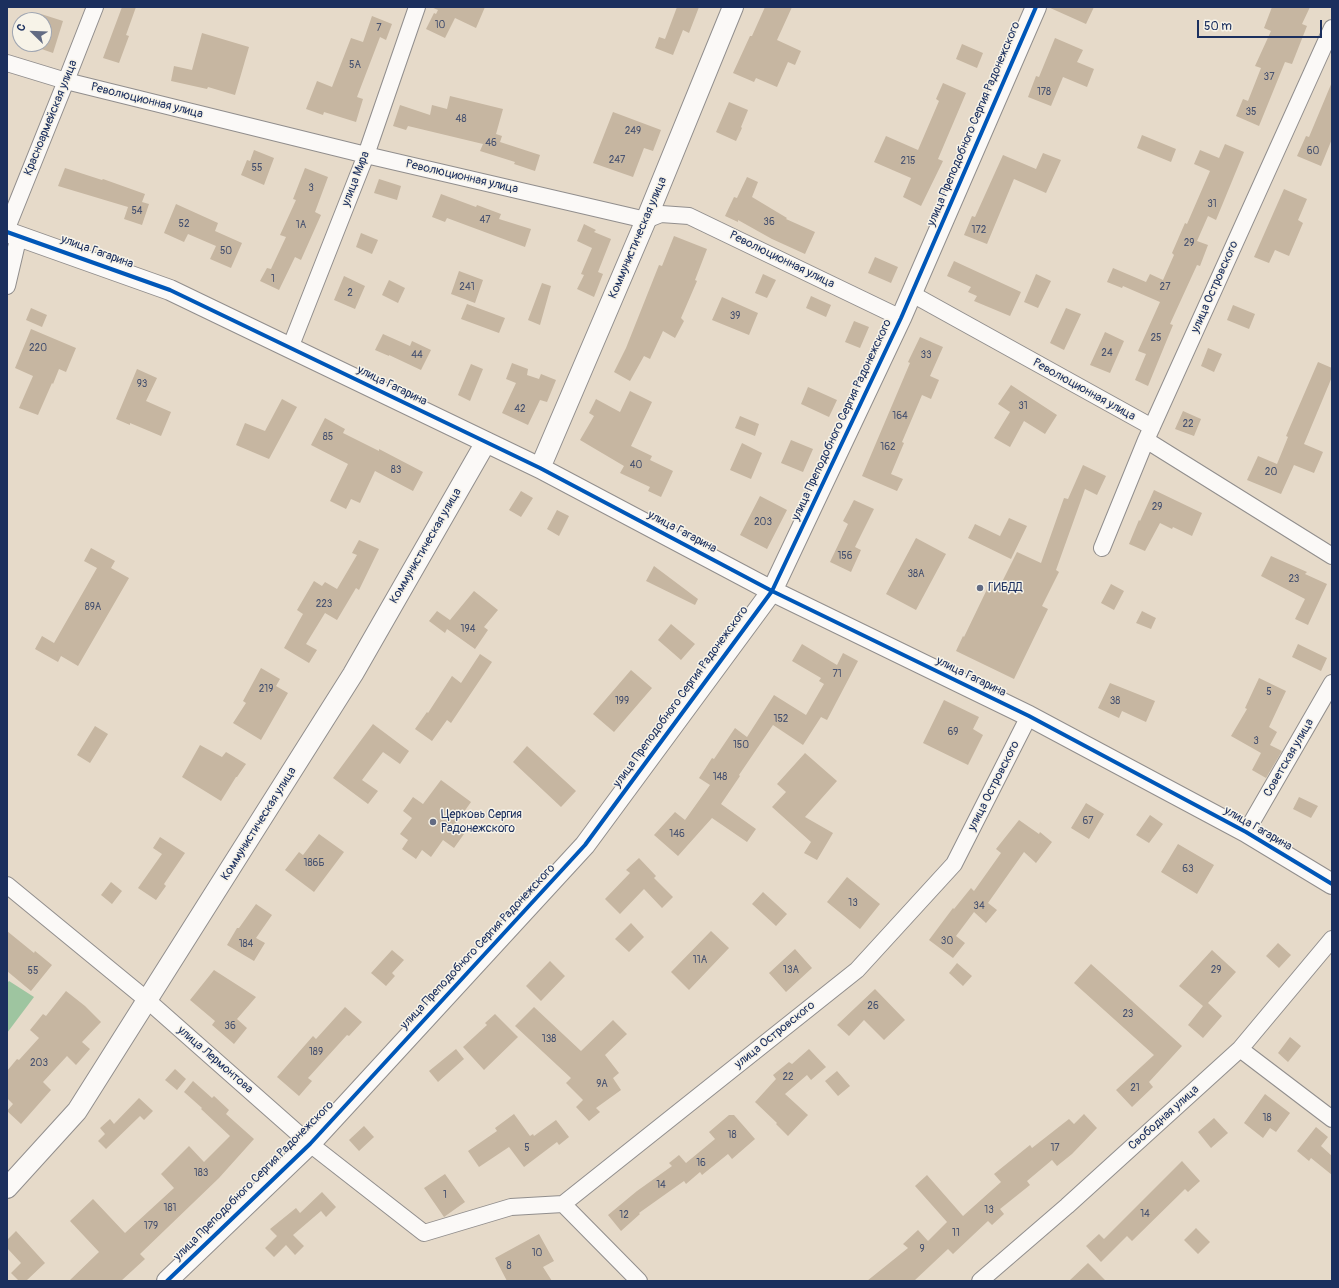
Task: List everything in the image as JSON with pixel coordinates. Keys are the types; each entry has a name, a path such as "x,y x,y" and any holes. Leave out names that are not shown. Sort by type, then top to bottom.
{"street":[{"name":"Красноармейская улица","path":"7,286 11,232 66,81 95,7"},
{"name":"улица Мира","path":"290,348 366,155 417,7"},
{"name":"Коммунистическая улица","path":"540,468 646,220 733,7"},
{"name":"улица Преподобного Сергия Радонежского","path":"167,1281 310,1144 585,845 772,591 912,294 1036,7"},
{"name":"улица Островского","path":"1102,548 1149,434 1332,28"},
{"name":"Революционная улица","path":"7,63 66,81 366,155 646,220 662,214 689,216 901,318"},
{"name":"улица Гагарина","path":"11,232 170,290 540,468 772,591 1029,716 1246,832 1332,884"},
{"name":"Революционная улица","path":"912,294 1149,434 1332,556"},
{"name":"Коммунистическая улица","path":"7,1188 77,1111 260,824 353,674 486,442"},
{"name":"Советская улица","path":"1246,832 1332,683"},
{"name":"улица Островского","path":"563,1204 857,970 954,864 1029,716"},
{"name":"улица Лермонтова","path":"7,885 147,1000 310,1144 424,1233 511,1207 563,1204"},
{"name":"Свободная улица","path":"980,1281 1067,1206 1240,1049 1332,939"},
{"path":"1240,1049 1332,1119"},
{"path":"563,1204 639,1281"}],"green space":[{"path":"9,981 34,997 7,1033 7,983"}],"building":[{"path":"122,7 136,7 126,35 129,36 119,63 103,58"},
{"path":"431,7 485,7 476,28 455,18 445,38 426,29 434,13 436,14 438,10"},
{"path":"677,7 699,7 689,33 683,30 673,55 655,48 659,37 665,39"},
{"path":"765,7 792,7 777,40 801,51 795,65 788,62 777,87 756,78 754,82 733,73"},
{"path":"1048,7 1094,7 1086,24"},
{"path":"1272,7 1310,7 1302,24 1307,26 1292,64 1285,62 1259,126 1236,116 1243,99 1248,101 1261,68 1255,66 1271,31 1264,28"},
{"path":"372,16 392,24 386,40 380,37 357,97 363,99 356,122 324,112 323,115 306,109 317,81 332,87 351,38 363,42"},
{"path":"52,18 63,21 53,53 50,52 52,52"},
{"path":"202,33 249,47 235,95 208,87 207,89 171,81 174,66 192,70"},
{"path":"1055,38 1083,50 1077,62 1094,69 1087,87 1063,77 1051,106 1028,97 1036,76 1039,77"},
{"path":"962,44 983,53 977,68 956,59"},
{"path":"1332,82 1332,139 1321,166 1297,156 1306,136 1309,137"},
{"path":"943,83 966,93 938,159 943,161 921,206 903,197 911,178 874,162 886,136 918,150 939,101 936,99"},
{"path":"450,96 503,109 496,134 502,136 500,142 540,155 535,171 514,164 515,162 480,151 483,144 408,126 406,130 393,126 400,105 430,115 432,105 447,109"},
{"path":"729,102 748,110 736,141 716,132"},
{"path":"613,112 661,130 653,151 644,148 633,177 593,163"},
{"path":"1142,135 1176,149 1171,162 1137,148"},
{"path":"1225,144 1244,152 1216,220 1208,216 1197,241 1208,245 1200,266 1197,265 1170,324 1173,325 1148,386 1135,380 1146,354 1138,351 1160,302 1123,286 1122,288 1107,282 1113,268 1146,282 1150,274 1163,280 1174,255 1172,253 1185,223 1187,224 1210,171 1194,164 1200,150 1219,158"},
{"path":"254,150 274,158 264,185 241,175 247,160 250,161"},
{"path":"1043,153 1061,160 1046,193 1014,179 987,244 964,235 972,216 975,217 1003,155 1036,169"},
{"path":"65,168 102,180 103,179 145,194 142,202 149,204 142,225 124,219 128,207 58,186"},
{"path":"305,168 328,177 315,212 321,215 301,260 295,257 279,290 260,281 267,268 271,269 286,237 280,235 296,200 293,199"},
{"path":"747,177 758,182 752,197 787,218 786,219 815,232 805,254 772,239 738,220 738,222 725,216 734,197 737,198"},
{"path":"379,179 401,186 397,200 374,193"},
{"path":"1284,189 1307,199 1298,220 1303,223 1289,256 1275,250 1269,263 1254,257"},
{"path":"441,194 476,207 477,205 501,214 499,219 531,229 525,247 447,218 445,222 432,217"},
{"path":"176,204 218,223 215,231 242,243 231,268 210,259 216,246 188,234 184,242 164,233"},
{"path":"584,224 596,230 594,232 611,239 598,272 603,274 594,297 577,289 584,275 581,274 592,248 577,241"},
{"path":"361,233 378,240 372,254 356,247"},
{"path":"674,236 707,249 695,280 697,281 681,318 684,321 675,338 663,331 650,359 644,356 630,381 614,372 626,348 659,265 662,266"},
{"path":"875,257 898,267 891,283 868,273"},
{"path":"954,261 1021,292 1010,316 974,301 977,296 968,292 971,287 947,276"},
{"path":"459,271 483,280 475,303 451,294"},
{"path":"763,274 776,280 767,298 755,293"},
{"path":"1036,274 1051,281 1038,308 1024,302"},
{"path":"344,276 365,286 355,309 334,300"},
{"path":"389,280 405,288 398,303 382,295"},
{"path":"542,283 551,286 540,325 528,320"},
{"path":"811,296 831,305 826,317 806,308"},
{"path":"722,297 758,313 749,335 712,320"},
{"path":"467,304 505,318 499,333 461,319"},
{"path":"1233,305 1255,314 1249,329 1227,320"},
{"path":"31,308 47,315 42,327 26,320"},
{"path":"1066,308 1081,314 1064,350 1050,343"},
{"path":"854,321 869,327 860,348 845,342"},
{"path":"31,329 76,348 66,372 59,369 38,415 19,408 33,376 15,368"},
{"path":"1105,332 1124,341 1110,373 1090,365"},
{"path":"383,334 410,346 412,341 431,350 421,370 375,350"},
{"path":"920,337 943,347 930,376 939,380 931,399 922,395 902,442 904,443 891,474 903,479 897,491 862,476 910,363 908,362"},
{"path":"1208,348 1222,354 1214,372 1201,366"},
{"path":"1318,362 1332,368 1332,377 1304,444 1323,452 1314,473 1294,465 1281,494 1247,480 1258,456 1277,464 1288,437 1286,436"},
{"path":"512,363 528,369 527,375 539,379 541,374 556,380 547,402 540,400 528,425 502,413 516,383 506,379"},
{"path":"471,364 483,369 470,401 458,395"},
{"path":"137,369 157,378 146,401 171,412 161,436 130,423 130,425 116,419"},
{"path":"1011,385 1057,415 1045,434 1024,421 1010,447 994,438 1010,412 998,404"},
{"path":"808,387 837,400 829,417 801,404"},
{"path":"630,391 652,402 631,446 652,456 650,460 673,471 661,497 648,491 650,487 620,473 624,466 580,440 594,416 589,413 596,399 620,412"},
{"path":"282,399 297,407 269,459 236,445 245,423 265,431"},
{"path":"1183,411 1201,419 1194,436 1175,429"},
{"path":"740,416 759,424 755,436 735,428"},
{"path":"325,418 345,429 343,433 379,451 379,449 423,472 413,491 375,471 360,503 351,499 346,509 330,501 348,464 311,445"},
{"path":"791,440 813,449 803,472 781,463"},
{"path":"742,443 762,453 751,479 730,470"},
{"path":"1083,465 1106,476 1097,495 1085,489 1056,570 1059,572 1042,606 1048,609 1014,679 956,651 991,581 1000,586 1017,552 1041,563 1064,498 1068,499"},
{"path":"1154,490 1202,513 1192,536 1160,523 1145,551 1129,544"},
{"path":"521,491 533,498 521,517 509,510"},
{"path":"760,496 787,510 767,549 740,535"},
{"path":"854,500 874,509 855,547 861,550 851,572 830,562 848,524 843,521"},
{"path":"557,510 569,516 559,536 547,529"},
{"path":"1009,518 1027,526 1011,559 968,538 975,524 1000,536"},
{"path":"916,538 946,554 916,610 886,594"},
{"path":"359,540 379,549 359,590 356,588 337,620 325,613 306,644 317,650 309,663 284,648 303,614 297,610 314,581 322,586 325,582 337,589 357,555 352,553"},
{"path":"91,548 115,561 111,568 129,578 78,666 61,656 58,662 35,649 42,636 54,643 97,568 84,561"},
{"path":"1271,556 1307,572 1305,574 1327,584 1308,625 1295,619 1305,599 1261,576"},
{"path":"654,566 698,599 695,605 646,581"},
{"path":"1111,584 1124,591 1114,610 1101,603"},
{"path":"474,591 498,610 484,627 488,630 475,649 447,629 445,633 429,621 437,611 450,620"},
{"path":"1142,611 1156,618 1151,629 1136,623"},
{"path":"671,624 695,644 681,660 658,640"},
{"path":"802,644 837,665 843,653 858,661 827,720 821,717 803,745 773,725 739,775 740,776 721,804 756,829 747,842 712,818 678,856 654,835 675,812 685,820 710,785 699,778 735,728 747,737 774,695 806,715 824,684 819,681 821,678 792,661"},
{"path":"1298,644 1327,658 1321,671 1292,657"},
{"path":"480,654 492,662 451,723 447,720 432,741 415,729 427,712 428,713 452,676 461,683"},
{"path":"261,668 280,679 276,686 288,693 261,740 233,723 246,703 243,701"},
{"path":"631,670 652,688 614,732 593,714"},
{"path":"1259,678 1286,691 1269,727 1277,732 1270,745 1282,751 1266,778 1252,770 1261,753 1231,736 1247,709 1245,708"},
{"path":"1110,683 1155,701 1146,722 1122,711 1119,718 1098,708"},
{"path":"944,700 979,717 973,729 983,735 968,765 923,743"},
{"path":"373,724 409,751 400,764 383,752 362,780 378,791 368,804 333,778"},
{"path":"95,726 108,734 90,763 77,755"},
{"path":"200,745 222,757 226,752 246,764 221,801 182,777"},
{"path":"527,746 576,791 561,807 513,762"},
{"path":"805,753 837,781 805,817 833,833 817,860 804,853 811,842 772,807 786,792 777,784"},
{"name":"Церковь Сергия Радонежского","path":"441,780 471,802 454,826 464,834 454,848 443,840 431,857 422,850 416,859 402,849 408,840 400,834 412,818 403,811 413,797 423,804"},
{"path":"1299,797 1318,806 1311,818 1293,809"},
{"path":"1086,803 1104,814 1089,839 1071,828"},
{"path":"1150,815 1163,824 1149,843 1136,835"},
{"path":"1019,820 1039,834 1040,832 1052,842 1036,863 1024,852 988,903 997,910 986,923 974,912 956,936 965,943 953,958 929,940 953,908 954,909 971,888 974,891 1001,853 996,849"},
{"path":"319,834 344,852 314,892 285,870 299,852 303,855"},
{"path":"160,837 185,853 164,884 166,886 156,900 138,888 162,854 153,848"},
{"path":"1178,844 1214,865 1197,894 1161,872"},
{"path":"639,858 656,876 654,878 673,897 662,908 644,889 620,914 605,899 630,873 626,870"},
{"path":"847,877 880,904 860,929 827,902"},
{"path":"111,882 122,891 112,904 101,895"},
{"path":"763,892 787,914 776,926 752,904"},
{"path":"256,904 272,915 256,938 265,943 254,961 227,945 237,928 239,928"},
{"path":"631,923 644,937 629,952 615,939"},
{"path":"7,931 34,953 35,951 52,965 31,991 7,971"},
{"path":"711,931 729,948 689,990 671,972"},
{"path":"1278,943 1291,955 1279,968 1266,956"},
{"path":"795,949 812,968 786,992 769,973"},
{"path":"392,950 404,960 392,973 395,976 386,986 371,973"},
{"path":"1212,950 1236,972 1208,1003 1222,1016 1203,1038 1188,1025 1203,1006 1179,986"},
{"path":"550,961 565,976 541,1001 526,986"},
{"path":"957,963 972,976 963,986 949,973"},
{"path":"1091,964 1182,1046 1149,1082 1153,1087 1132,1107 1116,1090 1154,1055 1074,983"},
{"path":"214,970 256,997 237,1019 247,1028 234,1044 212,1025 215,1021 190,1000"},
{"path":"875,989 905,1020 884,1040 864,1020 849,1036 837,1025"},
{"path":"66,991 85,1006 101,1022 82,1042 90,1049 76,1065 67,1056 43,1082 51,1090 21,1124 7,1111 13,1104 7,1098 7,1071 39,1038 30,1030 43,1014 46,1016"},
{"path":"345,1007 362,1022 349,1036 347,1035 308,1078 312,1081 299,1096 277,1077 313,1036 316,1039"},
{"path":"534,1007 581,1051 613,1020 627,1034 605,1055 619,1073 613,1078 621,1090 596,1108 600,1112 589,1121 576,1107 583,1100 566,1083 571,1078 515,1026"},
{"path":"495,1014 518,1037 484,1070 463,1047 487,1025 485,1023"},
{"path":"1290,1037 1301,1046 1288,1062 1278,1053"},
{"path":"456,1049 464,1059 438,1082 429,1071"},
{"path":"809,1049 826,1067 811,1080 807,1075 785,1094 808,1115 788,1136 755,1102 776,1079 773,1075 789,1062 792,1064"},
{"path":"175,1069 186,1079 177,1090 165,1080"},
{"path":"837,1071 850,1086 838,1096 825,1081"},
{"path":"193,1081 212,1098 214,1096 229,1110 226,1114 254,1139 219,1178 140,1254 145,1259 121,1281 69,1281 99,1252 70,1221 93,1199 125,1233 174,1188 161,1174 189,1146 204,1162 230,1136 184,1092"},
{"path":"1265,1094 1290,1113 1276,1132 1270,1128 1263,1138 1244,1123"},
{"path":"139,1098 153,1111 144,1120 140,1116 106,1149 98,1141 105,1134 100,1128 110,1119 114,1124"},
{"path":"514,1114 530,1136 533,1134 534,1136 556,1120 569,1137 559,1145 557,1142 524,1167 509,1147 479,1167 468,1151 497,1131 495,1128"},
{"path":"1084,1114 1097,1128 1072,1154 1057,1166 1052,1160 1027,1181 1030,1185 1000,1209 1004,1214 992,1225 988,1221 953,1254 948,1249 914,1281 867,1281 908,1248 903,1244 918,1230 928,1241 947,1222 915,1186 927,1175 963,1216 1001,1182 994,1174 1030,1145 1032,1148 1069,1119 1074,1124"},
{"path":"729,1115 734,1115 755,1139 732,1159 728,1154 702,1175 700,1172 686,1184 684,1181 639,1213 640,1214 621,1231 608,1215 637,1191 672,1166 669,1163 679,1155 686,1163 715,1139 709,1132"},
{"path":"1214,1118 1228,1133 1211,1148 1198,1132"},
{"path":"364,1126 374,1137 359,1151 349,1140"},
{"path":"1316,1127 1328,1137 1321,1146 1332,1156 1332,1175 1311,1158 1309,1161 1297,1151"},
{"path":"1182,1161 1200,1181 1188,1192 1185,1189 1132,1241 1127,1236 1101,1262 1086,1246 1099,1234 1104,1239"},
{"path":"445,1174 465,1202 444,1217 424,1188"},
{"path":"322,1192 336,1207 326,1217 321,1211 293,1235 304,1246 295,1255 286,1245 274,1257 265,1248 277,1236 270,1229 296,1208 300,1213"},
{"path":"1196,1228 1210,1242 1198,1254 1184,1240"},
{"path":"16,1231 45,1263 26,1281 19,1281 11,1273 21,1263 7,1248 7,1240"},
{"path":"539,1234 554,1261 543,1267 552,1281 507,1281 495,1258"},
{"path":"1088,1263 1106,1281 1069,1281"}],"cycle path":[{"path":"167,1281 310,1144 585,845 772,591 901,318 1036,7"},
{"path":"7,232 170,290 540,468 772,591 1029,716 1246,832 1332,884"}],"place":[{"name":"ГИБДД","path":"980,588"},
{"name":"Церковь Сергия Радонежского","path":"433,822"}]}
